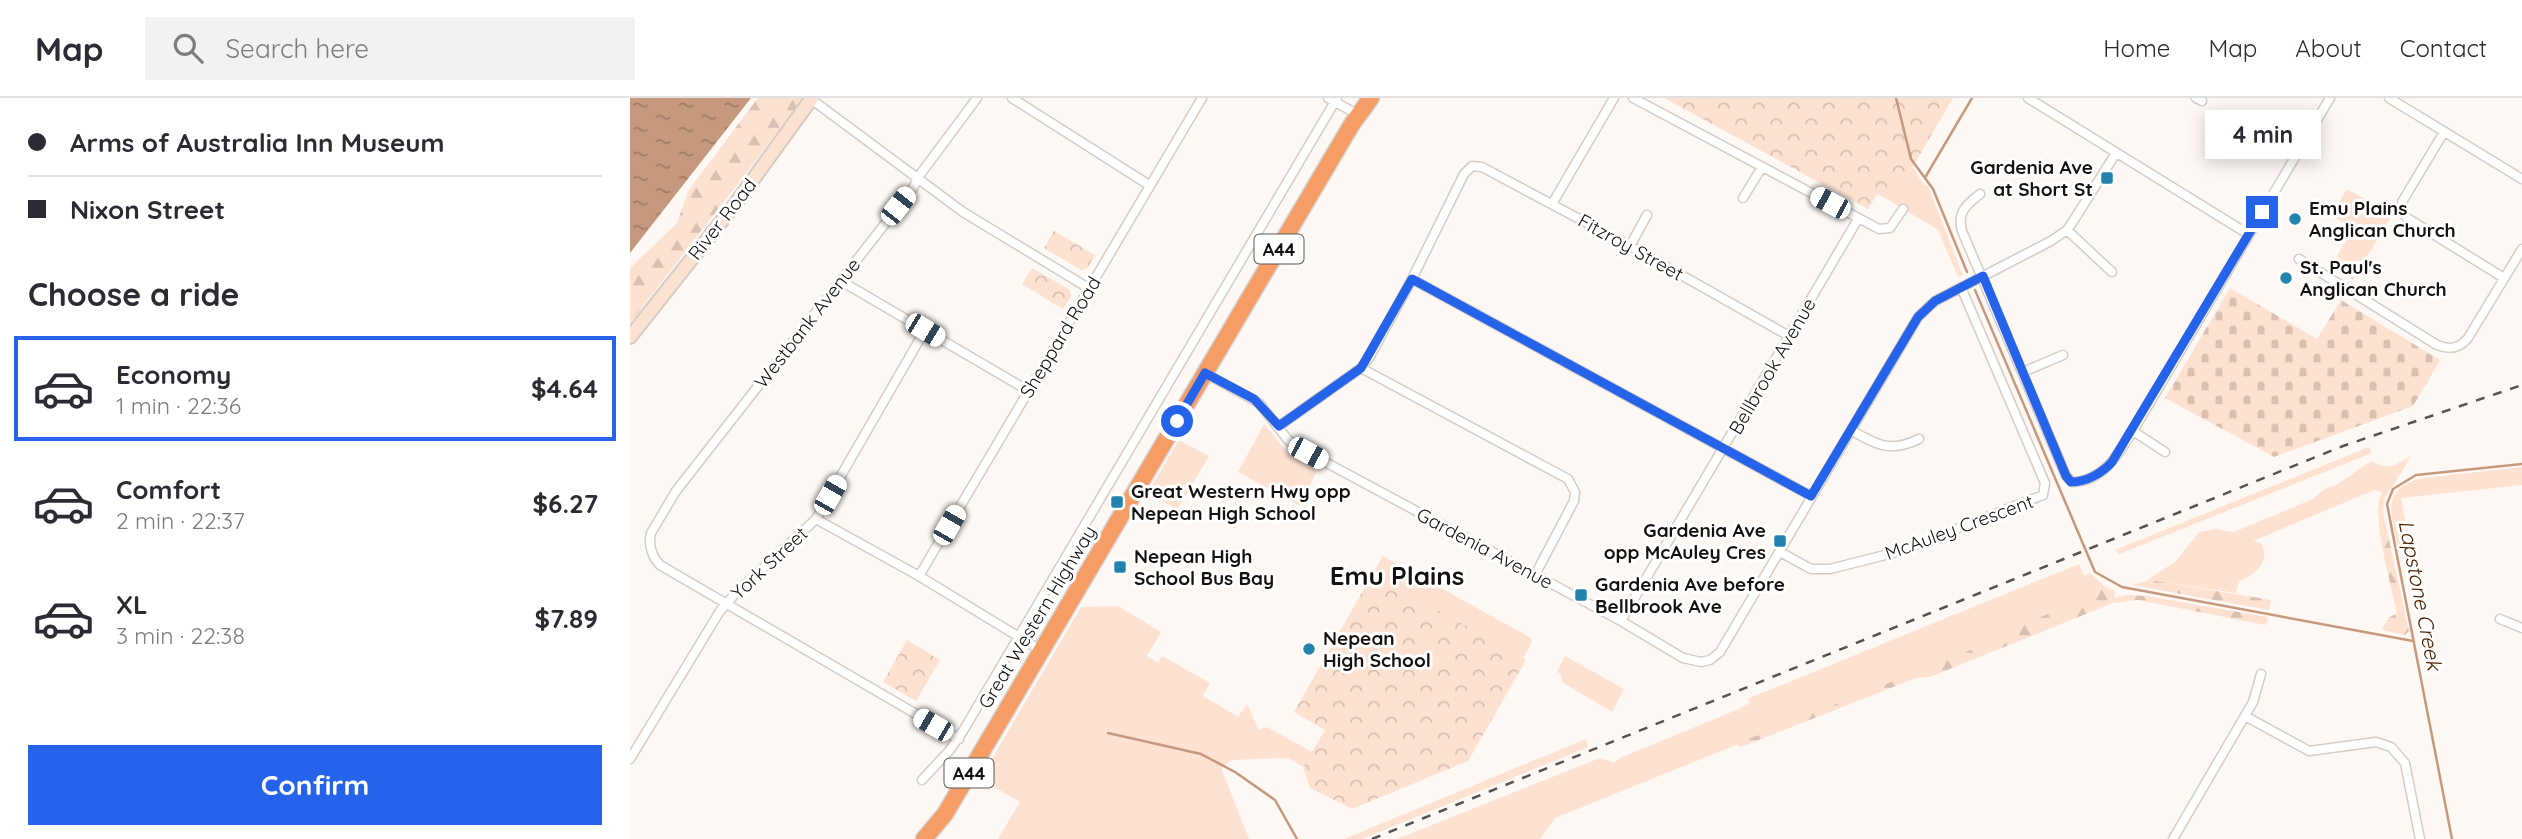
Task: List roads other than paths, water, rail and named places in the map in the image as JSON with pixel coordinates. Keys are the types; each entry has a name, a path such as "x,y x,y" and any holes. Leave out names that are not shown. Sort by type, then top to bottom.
{"highway":[{"name":"Great Western Highway","path":"924,839 945,814 1042,651 1364,98"},
{"name":"Great Western Highway","path":"1354,119 1360,116 1371,98"}],"street":[{"path":"812,98 917,180 963,212 1090,289"},
{"name":"River Road","path":"630,337 736,203 812,98"},
{"name":"Westbank Avenue","path":"727,603 660,565 652,552 650,535 676,491 841,281 976,98"},
{"path":"1012,98 1149,186"},
{"name":"Sheppard Road","path":"919,576 1202,98"},
{"path":"1552,204 1614,98"},
{"path":"1633,98 1879,229 1887,229 1893,225 1903,209"},
{"path":"2028,98 2248,234"},
{"path":"1980,194 1965,206 1960,220 1962,231 2066,476 2071,482 2078,482 2105,470 2133,431 2330,98"},
{"path":"2389,98 2522,179"},
{"path":"922,780 958,739 1333,99 1354,119"},
{"path":"2444,132 2402,202 2401,211 2407,218 2504,278"},
{"name":"Gardenia Avenue","path":"1205,373 1254,399 1288,440 1299,448 1621,621 1683,658 1696,662 1710,660 1720,652 1918,317 1935,301 2051,241 2067,230 2116,153"},
{"name":"Fitzroy Street","path":"1412,279 1464,174 1471,167 1482,167 1789,335"},
{"path":"1743,198 1762,167"},
{"path":"1630,246 1647,215"},
{"name":"Bellbrook Avenue","path":"1621,621 1858,219"},
{"path":"2067,230 2112,272"},
{"path":"2299,259 2437,345 2457,348 2468,338 2522,249"},
{"path":"1279,426 1361,368 1412,279 1811,496"},
{"path":"841,281 1027,390"},
{"name":"McAuley Crescent","path":"1780,552 1811,569 1830,569 1897,552 2043,495 2045,483 1961,287"},
{"name":"York Street","path":"630,759 727,603 816,519 925,330"},
{"path":"2022,372 2063,355"},
{"path":"1361,368 1568,479 1575,492 1573,505 1535,575"},
{"path":"1851,430 1878,446 1907,444 1919,439"},
{"path":"2133,431 2165,452"},
{"path":"816,519 919,576 1042,651"},
{"path":"727,603 958,739"},
{"path":"2500,620 2522,628"},
{"path":"2172,839 2255,698 2261,674"},
{"path":"2245,716 2309,751 2371,743 2391,747 2405,763 2420,839"}],"water":[{"path":"630,98 751,98 630,253"}],"waterway":[{"path":"1896,98 1911,159 1933,189 1967,272"},
{"path":"1926,176 1972,98"},
{"path":"1975,290 2095,572 2122,587 2413,641"},
{"name":"Lapstone Creek","path":"2452,839 2387,504 2393,489 2416,475 2522,464"},
{"path":"1108,733 1201,754 1235,772 1275,800 1297,839"}],"railway":[{"path":"1372,839 2343,446 2522,385"}],"place":[{"name":"Gardenia Ave at Short St","path":"2107,178"},
{"name":"Emu Plains Anglican Church","path":"2295,219"},
{"name":"St. Paul's Anglican Church","path":"2286,278"},
{"name":"Great Western Hwy opp Nepean High School","path":"1117,502"},
{"name":"Gardenia Ave opp McAuley Cres","path":"1780,541"},
{"name":"Nepean High School Bus Bay","path":"1120,567"},
{"name":"Gardenia Ave before Bellbrook Ave","path":"1581,595"},
{"name":"Nepean High School","path":"1309,649"}],"district":[{"name":"Emu Plains","path":"1397,575"}]}
